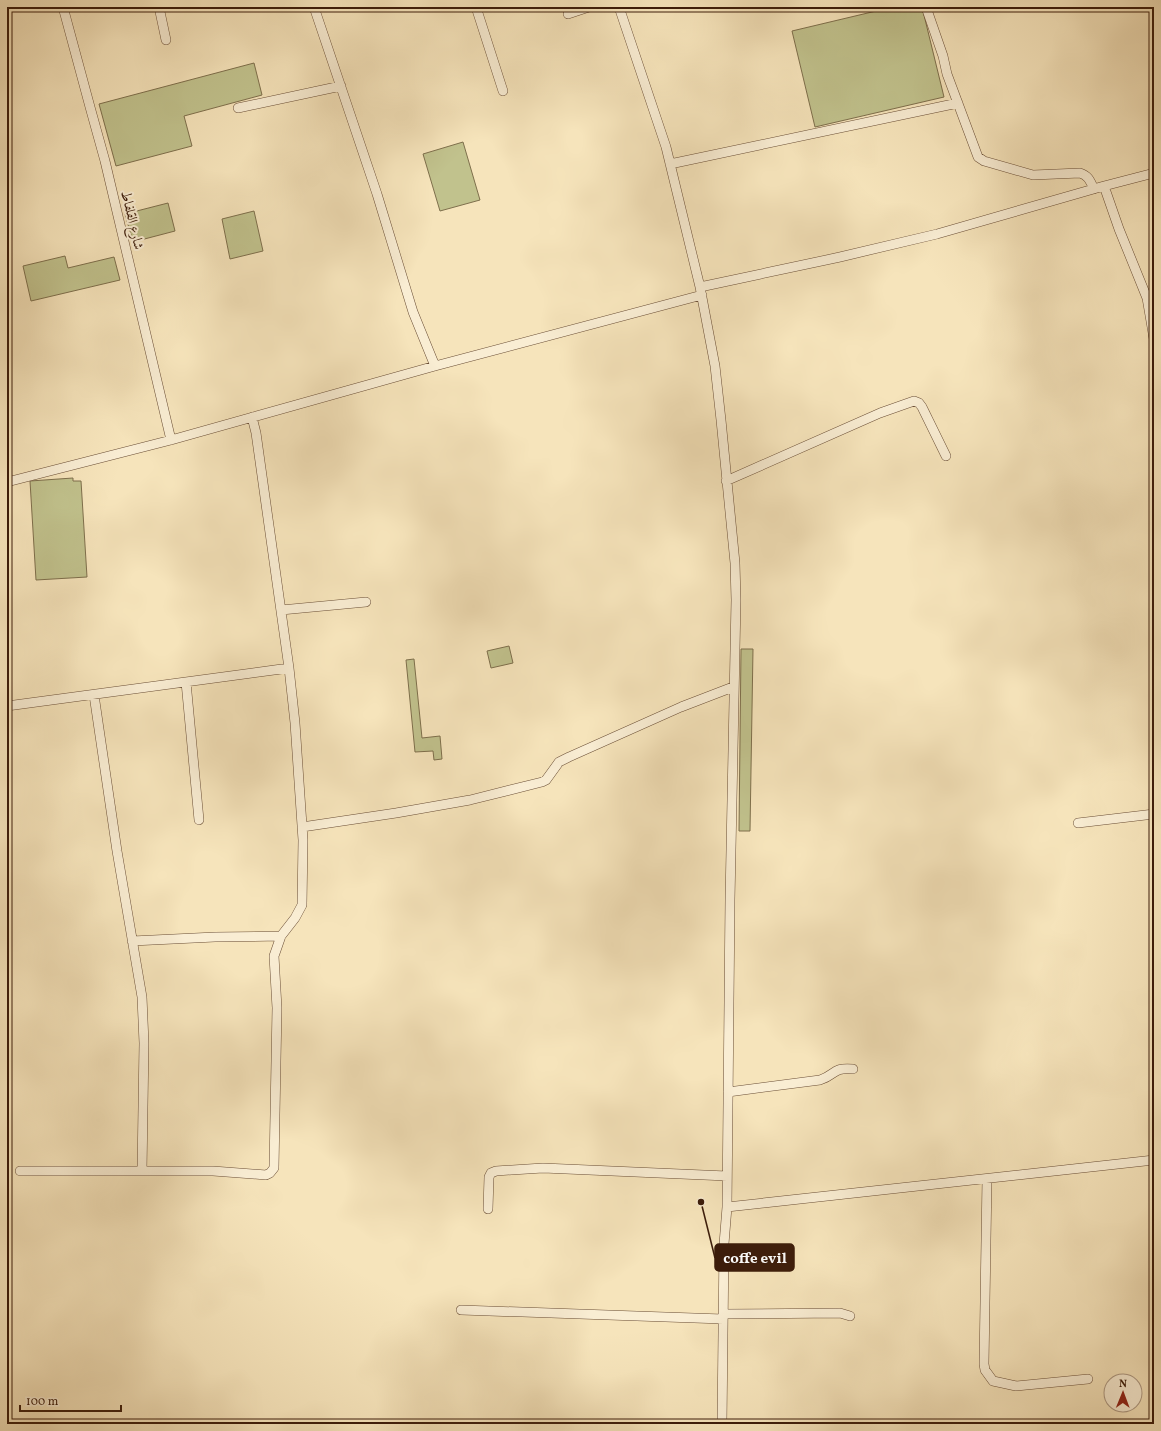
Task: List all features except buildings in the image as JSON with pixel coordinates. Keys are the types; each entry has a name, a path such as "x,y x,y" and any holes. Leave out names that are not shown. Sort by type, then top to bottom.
{"street":[{"name":"شارع القلفاط","path":"63,7 105,161 171,440"},
{"path":"159,7 166,40"},
{"path":"314,7 397,255 414,312 435,366"},
{"path":"476,7 503,91"},
{"path":"568,14 589,7"},
{"path":"619,7 670,164 701,291 715,366 734,563 736,600 733,687 727,1207 724,1244 722,1424"},
{"path":"926,7 943,56 947,74 978,157 984,161 1032,175 1080,173 1086,175 1090,179 1094,189"},
{"path":"238,108 341,86"},
{"path":"670,164 958,102"},
{"path":"7,482 171,440 701,291 937,234 1154,173"},
{"path":"1104,186 1116,222 1147,298 1154,339"},
{"path":"726,481 880,413 914,401 919,403 922,407 946,456"},
{"path":"20,1171 213,1171 266,1175 273,1170 277,1008 274,956 281,936 298,914 302,905 303,840 290,668 256,433 252,417"},
{"path":"281,610 366,602"},
{"path":"7,706 290,668"},
{"path":"186,682 199,820"},
{"path":"302,827 470,800 542,782 546,780 559,762 681,707 733,687"},
{"path":"94,695 117,851 142,997 144,1043 142,1171"},
{"path":"1078,823 1154,814"},
{"path":"132,941 281,936"},
{"path":"728,1092 820,1080 836,1070 852,1069"},
{"path":"727,1207 987,1180 1154,1160"},
{"path":"488,1210 489,1177 491,1173 496,1170 543,1168 727,1176"},
{"path":"987,1180 985,1370 993,1381 1016,1386 1088,1378"},
{"path":"461,1310 723,1316 840,1313 850,1316"}],"green space":[{"path":"893,7 922,7 944,97 815,127 792,31"},
{"path":"254,63 262,95 184,116 192,146 116,166 99,104"},
{"path":"463,142 480,200 440,211 423,154"},
{"path":"168,203 175,231 133,242 125,214"},
{"path":"254,211 263,251 230,259 222,219"},
{"path":"65,256 68,268 114,257 120,280 31,301 23,266"},
{"path":"73,478 73,481 81,481 87,577 36,580 30,481"},
{"path":"509,646 513,663 491,668 487,651"},
{"path":"741,649 753,649 750,831 739,831"},
{"path":"414,659 422,738 440,736 442,759 434,760 433,751 415,752 406,660"}],"place":[{"name":"coffe evil","path":"701,1202"}]}
